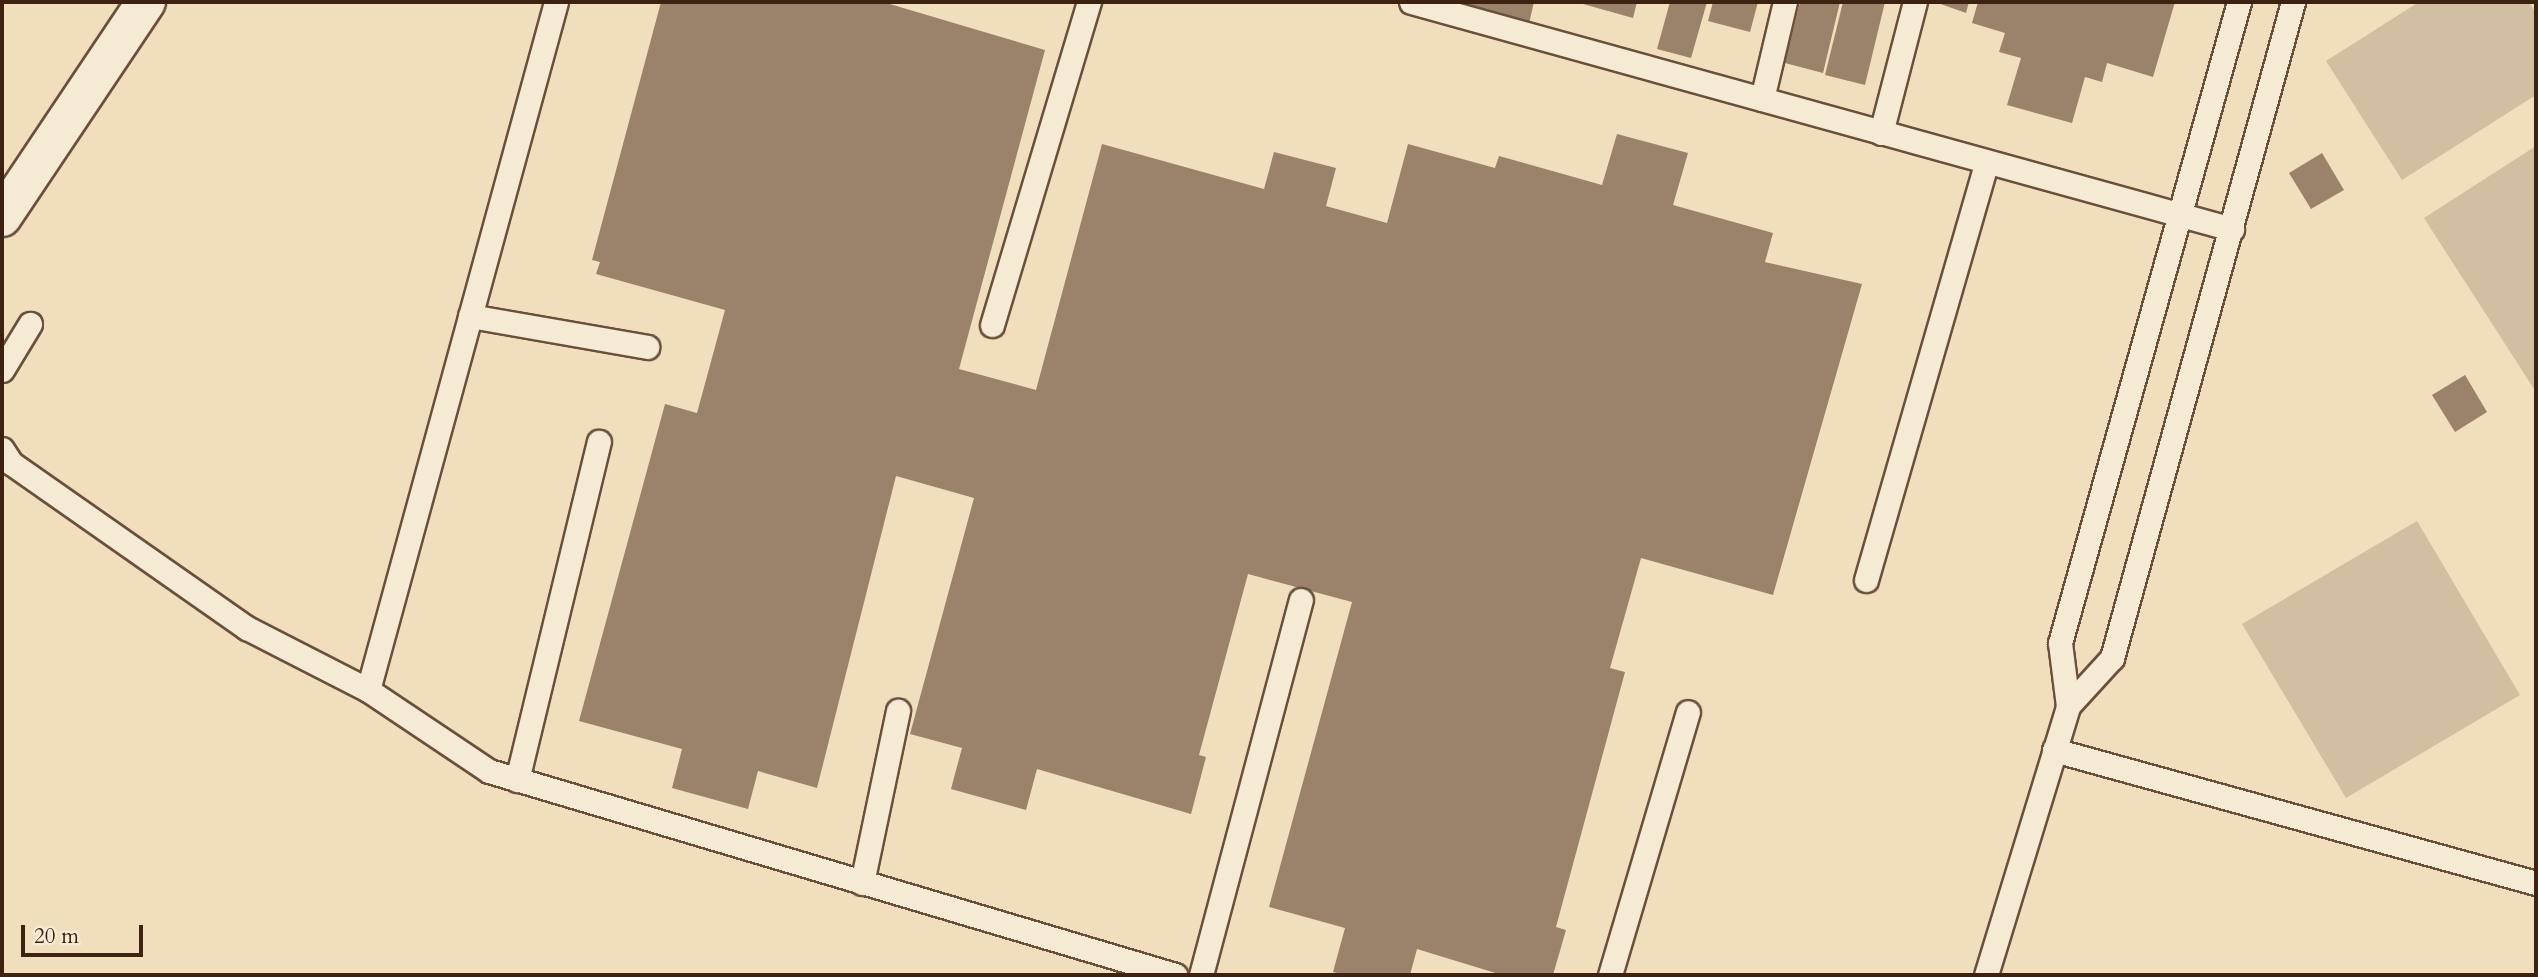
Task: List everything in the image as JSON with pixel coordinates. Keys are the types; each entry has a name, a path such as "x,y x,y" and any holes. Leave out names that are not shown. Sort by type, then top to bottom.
{"street":[{"path":"2,217 146,2"}],"lane":[{"path":"368,690 556,2"},
{"path":"992,325 1089,2"},
{"path":"1411,2 2232,229"},
{"path":"1762,99 1785,2"},
{"path":"1881,133 1915,2"},
{"path":"2068,706 2060,643 2239,2"},
{"path":"1986,975 2068,706 2112,658 2293,2"},
{"path":"1866,580 1987,162"},
{"path":"470,316 647,347"},
{"path":"2,370 30,324"},
{"path":"517,780 599,442"},
{"path":"2,449 11,463 247,628 368,690 489,771 1175,975"},
{"path":"1201,975 1301,600"},
{"path":"862,883 898,711"},
{"path":"1610,975 1688,712"},
{"path":"2054,750 2536,883"}],"shaded area":[{"path":"2419,2 2529,2 2536,13 2536,95 2402,180 2326,61"},
{"path":"2536,146 2536,392 2424,218"},
{"path":"2417,521 2520,695 2346,798 2242,624"}],"building":[{"path":"661,2 883,2 1045,50 959,369 1036,390 1102,144 1264,189 1274,152 1336,168 1326,206 1387,223 1408,144 1495,168 1499,156 1602,185 1617,134 1688,153 1673,205 1773,233 1765,262 1862,284 1773,595 1641,558 1610,668 1625,672 1556,927 1566,930 1553,975 1502,975 1417,949 1410,975 1346,975 1333,972 1345,928 1269,907 1352,602 1248,574 1199,755 1206,757 1191,814 1037,769 1026,810 951,789 962,748 910,734 974,498 896,476 817,788 758,771 748,809 672,788 682,749 579,721 665,404 697,413 725,310 596,274 600,262 592,260"},
{"path":"1461,2 1534,2 1527,32 1458,14"},
{"path":"1576,2 1637,2 1633,18"},
{"path":"1670,2 1707,2 1691,58 1657,49"},
{"path":"1713,2 1758,2 1750,32 1708,21"},
{"path":"1800,2 1840,2 1823,73 1785,63"},
{"path":"1843,2 1885,2 1865,85 1825,75"},
{"path":"1935,2 1969,2 1966,13"},
{"path":"1978,2 2175,2 2153,77 2107,63 2102,82 2085,77 2072,123 2007,105 2021,58 1999,52 2005,33 1972,23"},
{"path":"2322,153 2344,190 2311,209 2289,173"},
{"path":"2465,375 2487,412 2455,432 2432,395"}]}
